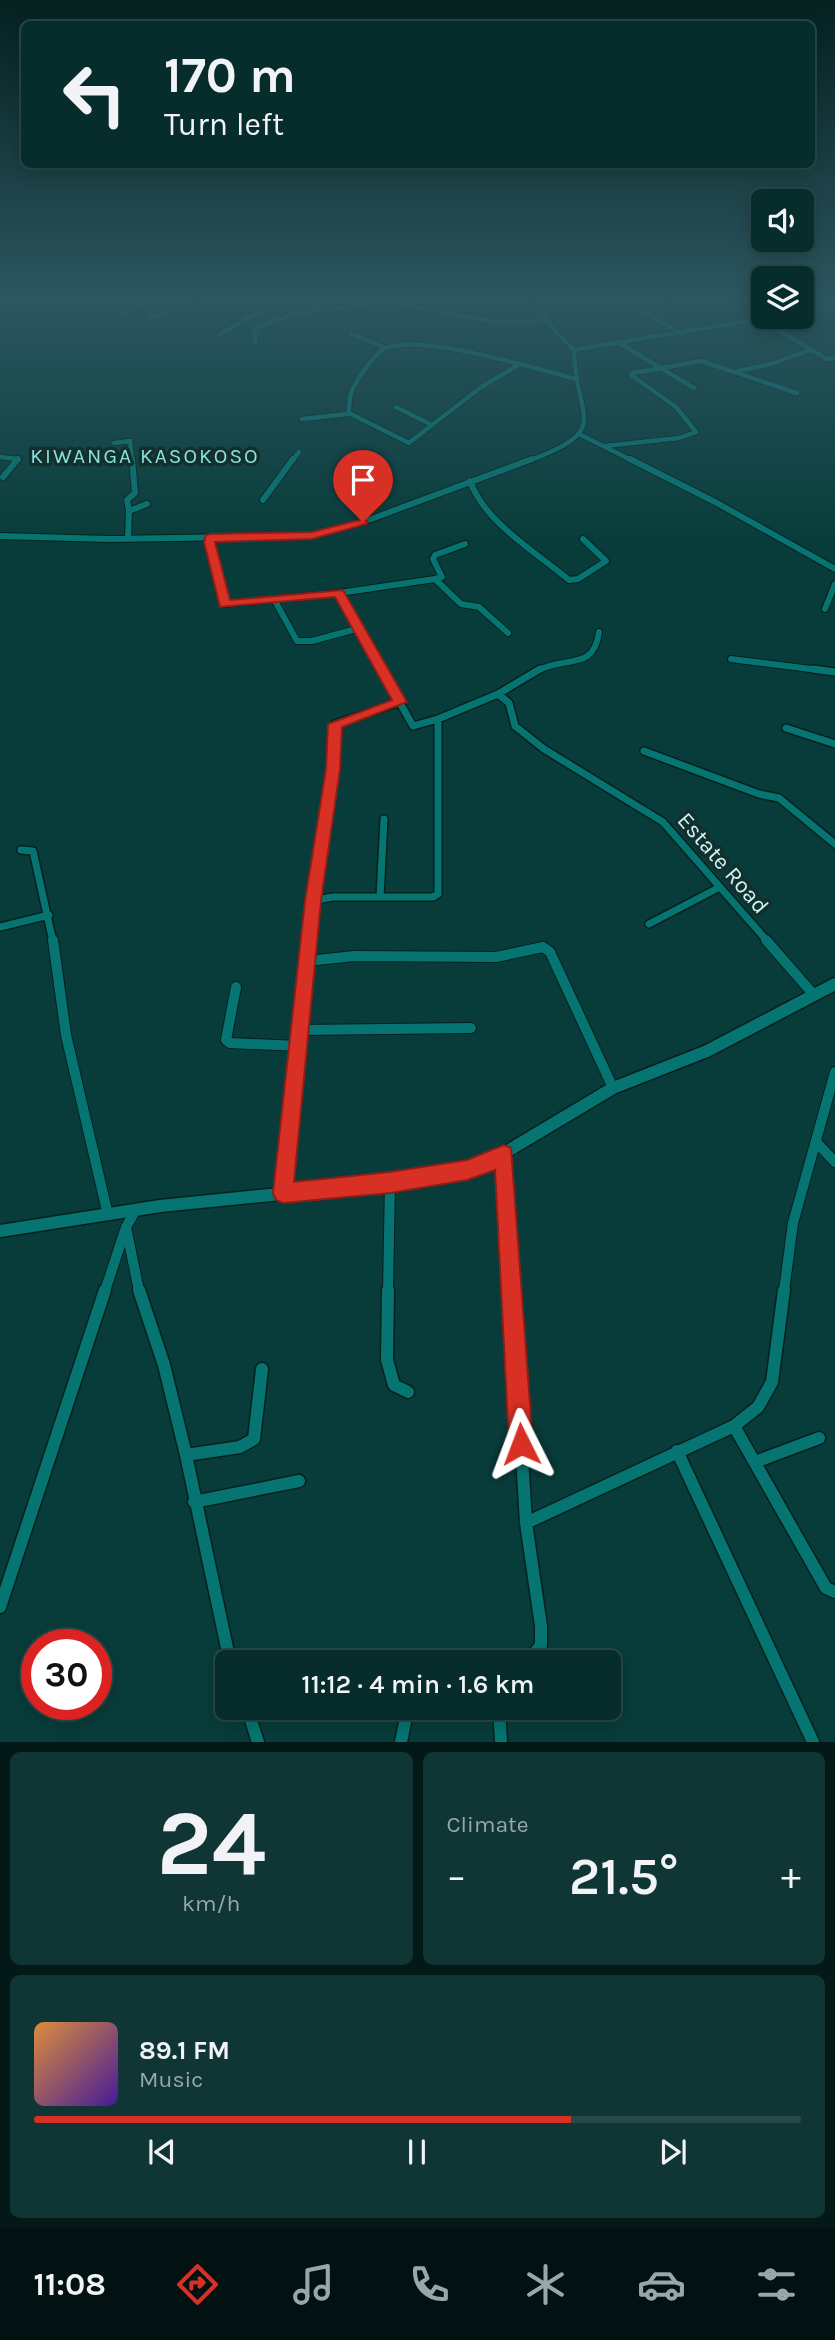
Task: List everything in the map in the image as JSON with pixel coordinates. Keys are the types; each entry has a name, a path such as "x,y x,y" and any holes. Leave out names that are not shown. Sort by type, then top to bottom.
{"street":[{"path":"349,413 352,391 362,379"},
{"path":"302,419 349,413 409,443 494,379"},
{"path":"0,536 128,539 312,536 363,522 558,449 579,434 586,418 576,379"},
{"path":"605,446 679,438 696,432 658,392 640,379"},
{"path":"678,379 694,388"},
{"path":"757,379 797,393"},
{"path":"396,407 432,425"},
{"path":"579,434 835,569"},
{"path":"114,443 130,441 135,493 127,500 128,539"},
{"path":"263,500 299,452"},
{"path":"0,457 18,459 3,477"},
{"path":"470,481 471,490 488,510 569,580 578,579 606,561 583,539"},
{"path":"129,510 147,504"},
{"path":"210,537 217,580 225,604 339,593 435,579 442,577 442,572 433,559 435,555 465,544"},
{"path":"435,579 461,604 479,607 508,633"},
{"path":"825,609 835,584"},
{"path":"339,593 412,726 438,719 498,694 551,663 579,662 597,648 599,632"},
{"path":"274,599 297,641 312,641 360,628"},
{"path":"731,659 835,672"},
{"name":"Estate Road","path":"498,694 509,703 515,726 544,750 658,818 814,995"},
{"path":"283,1193 313,901 333,769 335,724 400,702"},
{"path":"313,901 332,897 433,897 440,892 438,719"},
{"path":"786,728 835,744"},
{"path":"644,751 758,793 779,798 789,803 835,844"},
{"path":"380,897 384,818"},
{"path":"21,850 33,851 48,915 66,1035 108,1215"},
{"path":"649,924 718,888"},
{"path":"0,927 48,915"},
{"path":"308,961 354,956 506,957 542,947 550,952 613,1088"},
{"path":"0,1231 136,1210 390,1183 481,1167 613,1088 707,1051 835,984"},
{"path":"236,987 226,1040 230,1043 299,1046"},
{"path":"301,1030 471,1028"},
{"path":"526,1523 734,1426 758,1407 772,1382 793,1223 835,1072"},
{"path":"817,1143 835,1161"},
{"path":"504,1154 526,1523 541,1626 541,1645 537,1650"},
{"path":"390,1183 387,1360 391,1384 399,1391 408,1392"},
{"path":"0,1607 126,1227 136,1210"},
{"path":"126,1227 144,1312 164,1365 186,1455 227,1650"},
{"path":"186,1455 245,1446 254,1439 262,1369"},
{"path":"734,1426 826,1588 835,1592"},
{"path":"755,1462 819,1438"},
{"path":"677,1451 813,1741"},
{"path":"194,1502 299,1481"},
{"path":"251,1720 258,1741"},
{"path":"401,1741 405,1720"},
{"path":"500,1720 501,1741"}],"district":[{"name":"KIWANGA KASOKOSO","path":"145,456"}],"route":[{"path":"363,522 312,536 210,537 209,542 221,597 225,604 339,593 400,702 335,724 333,769 313,901 283,1193 390,1183 467,1170 481,1167 504,1154 521,1444"}]}
